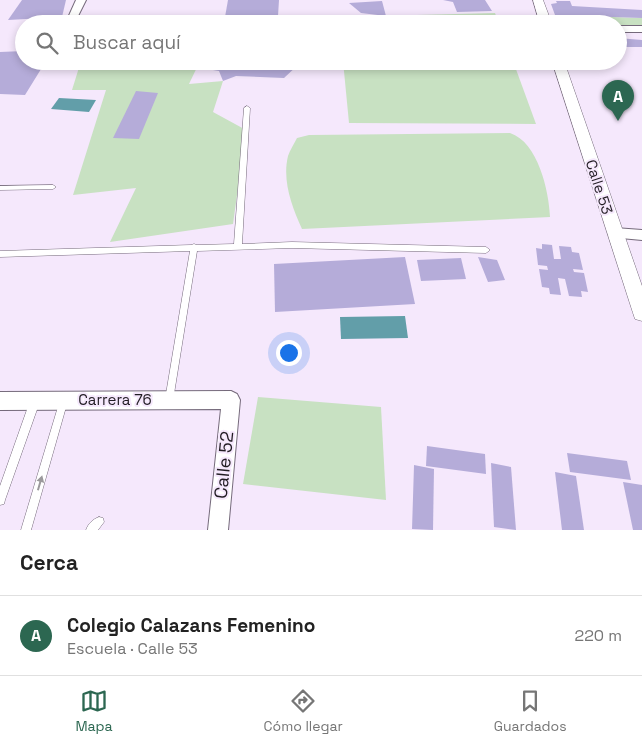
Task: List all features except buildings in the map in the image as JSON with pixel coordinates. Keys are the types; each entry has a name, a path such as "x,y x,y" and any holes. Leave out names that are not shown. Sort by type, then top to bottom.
{"street":[{"path":"74,15 81,0"},
{"path":"538,0 543,15"},
{"path":"627,29 642,29"},
{"name":"Calle 53","path":"561,70 642,312"},
{"path":"615,233 642,235"},
{"name":"Carrera 76","path":"0,401 231,400"},
{"name":"Calle 52","path":"218,530 231,400"}],"lane":[{"path":"238,246 247,108"},
{"path":"0,188 53,187"},
{"path":"0,254 292,245 486,250"},
{"path":"170,400 194,247"},
{"path":"0,500 35,400"},
{"path":"26,530 64,400"},
{"path":"91,530 100,522"}],"green space":[{"path":"495,13 496,15 416,15"},
{"path":"627,17 642,18 642,27 627,26"},
{"path":"78,70 196,70 189,84 223,81 213,112 246,130 233,224 110,242 136,188 73,195 106,90 72,90"},
{"path":"344,70 516,70 536,124 349,123"},
{"path":"510,133 520,138 535,157 544,181 550,217 302,229 289,194 286,165 297,138 309,135"},
{"path":"258,397 381,407 386,500 243,484"}],"water":[{"path":"59,98 96,100 89,112 51,109"},
{"path":"405,316 408,338 341,339 340,317"}],"place":[{"name":"Colegio Calazans Femenino","path":"618,121"}]}
